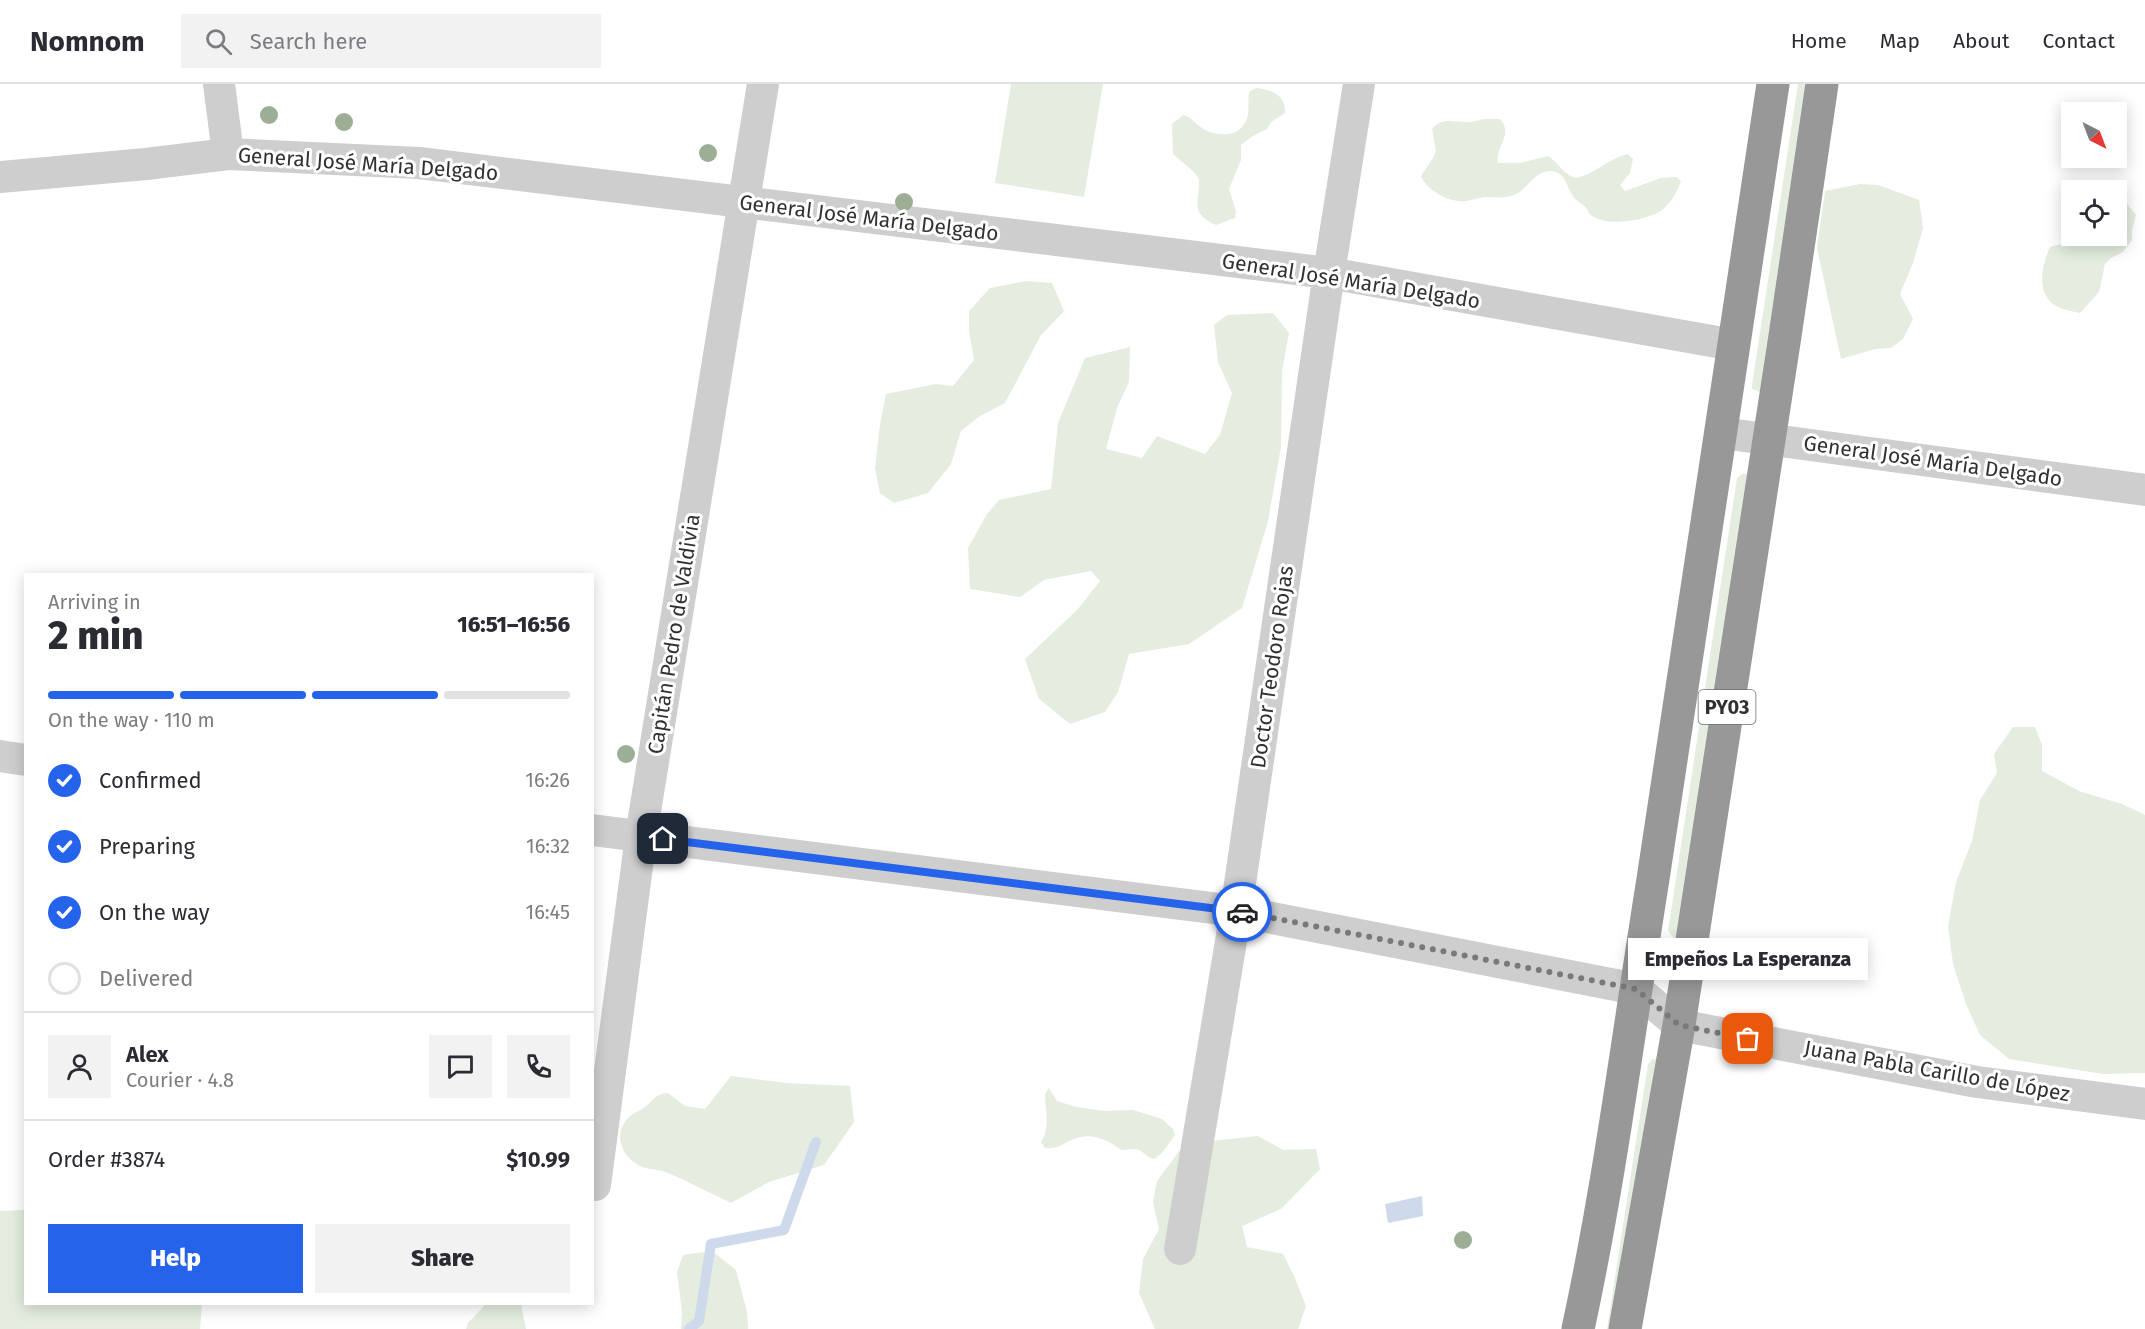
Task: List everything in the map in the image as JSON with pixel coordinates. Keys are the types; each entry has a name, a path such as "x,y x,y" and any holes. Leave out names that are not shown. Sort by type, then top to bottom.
{"highway":[{"name":"PY03","path":"1578,1329 1594,1256 1636,989 1722,433 1773,84"},
{"name":"PY03","path":"1625,1329 1679,1025 1822,84"}],"street":[{"path":"219,84 228,154"},
{"name":"Capitán Pedro de Valdivia","path":"596,1185 641,837 764,84"},
{"name":"Doctor Teodoro Rojas","path":"1180,1249 1236,910 1329,273 1359,84"},
{"name":"General José María Delgado","path":"0,177 228,154 419,163 1329,273 1734,345"},
{"name":"General José María Delgado","path":"1722,433 2145,490"},
{"path":"0,756 24,760"},
{"path":"594,830 1236,910 1636,989"},
{"name":"Juana Pabla Carillo de López","path":"1636,989 1679,1025 1977,1083 2145,1104"}],"shaded area":[{"path":"1011,84 1103,84 1084,197 995,183"},
{"path":"1798,84 1813,84 1760,392 1752,389 1752,385"},
{"path":"1256,88 1277,94 1283,102 1285,113 1271,122 1267,129 1241,145 1241,160 1229,189 1236,211 1235,218 1216,225 1207,220 1199,211 1197,200 1199,179 1173,154 1172,124 1183,115 1208,131 1222,134 1235,132 1245,123 1248,115 1249,92"},
{"path":"1500,119 1504,125 1505,135 1499,151 1498,163 1520,163 1548,156 1567,174 1576,178 1628,154 1633,159 1630,173 1620,185 1625,191 1661,178 1676,177 1681,181 1672,200 1661,211 1623,222 1605,221 1591,215 1575,199 1563,177 1555,172 1539,174 1520,191 1509,197 1484,197 1460,201 1446,198 1428,187 1421,176 1436,151 1432,129 1443,122 1470,122"},
{"path":"1860,184 1878,185 1919,200 1923,228 1913,263 1900,294 1913,319 1903,339 1891,348 1875,349 1841,359 1817,248 1825,191"},
{"path":"2127,204 2136,215 2132,240 2123,252 2105,264 2099,292 2080,313 2056,306 2045,294 2042,278 2050,247 2061,244 2061,246 2127,246"},
{"path":"1026,281 1052,283 1064,311 1041,335 1005,403 980,416 961,431 951,464 928,493 894,503 880,493 875,468 886,394 936,384 953,386 974,360 969,331 969,311 990,288"},
{"path":"1273,313 1289,333 1282,371 1281,447 1268,521 1242,608 1189,644 1129,654 1118,692 1105,712 1070,724 1039,699 1025,659 1078,609 1100,581 1091,571 1044,580 1020,597 970,589 968,548 987,514 999,500 1051,489 1058,423 1085,358 1130,347 1129,382 1117,408 1106,449 1142,458 1157,436 1205,454 1220,435 1232,393 1218,362 1214,325 1227,315"},
{"path":"1744,473 1750,477 1677,938 1668,931 1737,478"},
{"path":"2013,727 2035,727 2042,745 2042,771 2079,791 2122,804 2145,815 2145,1073 2103,1074 2009,1059 1980,1035 1966,1004 1953,964 1948,926 1956,882 1972,841 1980,800 1997,773 1994,754"},
{"path":"1653,1059 1659,1060 1622,1329 1607,1329 1648,1064"},
{"path":"731,1076 787,1083 850,1086 854,1122 824,1165 769,1182 731,1203 668,1173 640,1166 628,1157 620,1137 624,1124 631,1115 645,1107 657,1096 668,1093 685,1106 705,1109"},
{"path":"1049,1088 1057,1101 1076,1107 1105,1111 1133,1110 1162,1119 1173,1129 1175,1135 1162,1153 1154,1159 1139,1150 1121,1150 1108,1142 1086,1136 1055,1147 1045,1148 1041,1142 1046,1130 1045,1094"},
{"path":"1258,1136 1283,1150 1316,1149 1320,1169 1281,1209 1242,1226 1247,1247 1283,1254 1306,1306 1298,1329 1155,1329 1139,1293 1143,1259 1159,1229 1153,1202 1157,1181 1180,1150 1212,1141"},
{"path":"24,1210 24,1305 202,1305 200,1329 0,1329 0,1211"},
{"path":"712,1251 736,1270 747,1312 748,1329 681,1329 682,1312 677,1272 683,1255"},
{"path":"485,1305 521,1305 526,1329 466,1329 468,1323"}],"water":[{"path":"1422,1196 1423,1216 1388,1223 1385,1204"}],"waterway":[{"path":"689,1329 699,1321 711,1244 784,1230 816,1142"}],"way so far":[{"path":"1242,912 1636,989 1679,1025 1748,1039"}],"place":[{"name":"Empeños La Esperanza","path":"1748,1039"}],"route":[{"path":"663,839 1242,912"}]}
